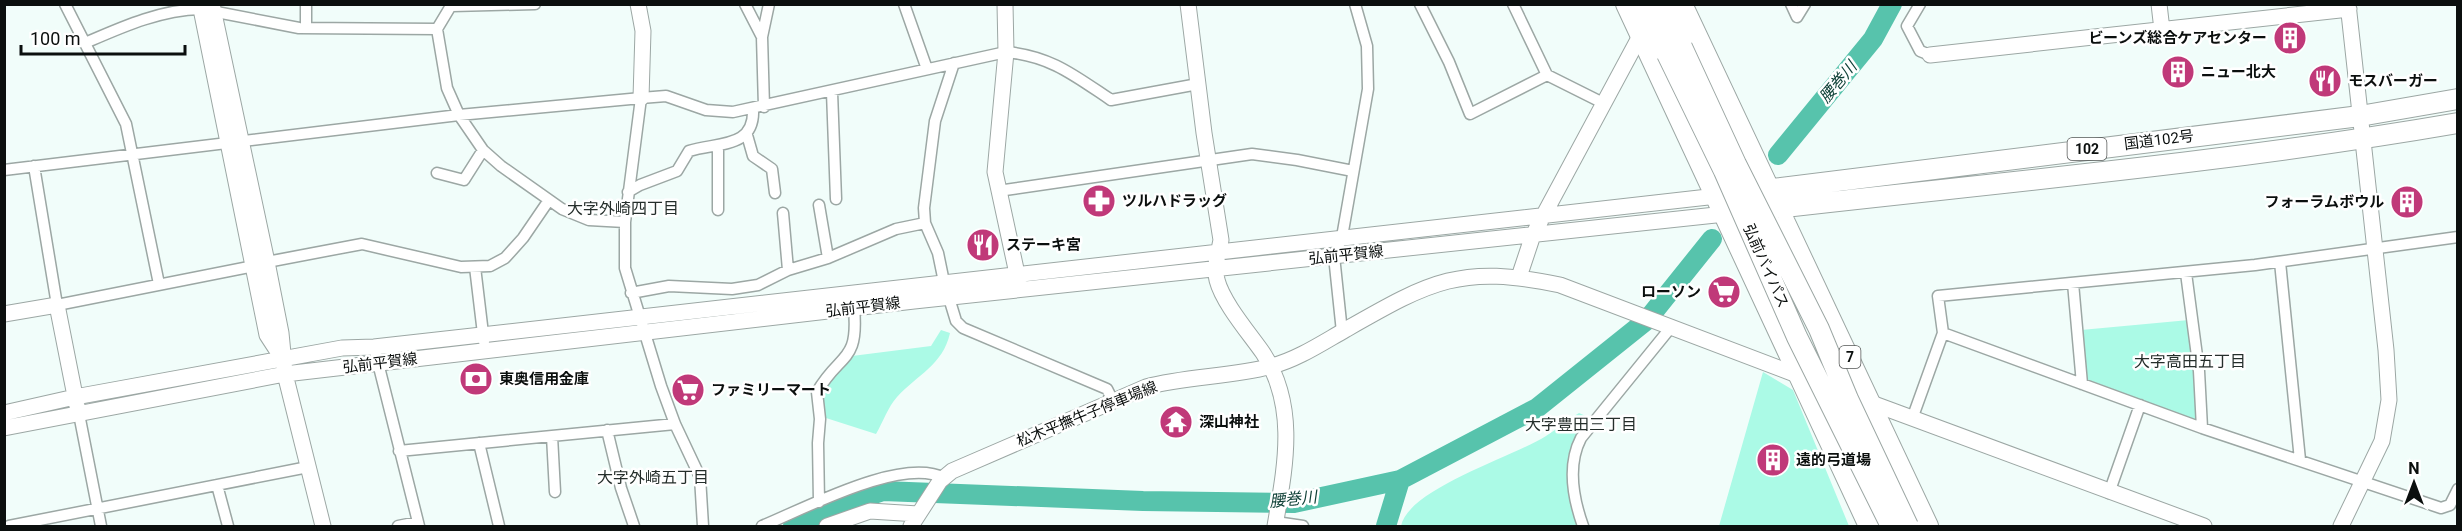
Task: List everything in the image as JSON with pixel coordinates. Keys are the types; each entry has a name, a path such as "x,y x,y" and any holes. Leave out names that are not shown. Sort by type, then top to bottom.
{"highway":[{"path":"1626,4 1869,526"},
{"name":"弘前バイパス","path":"1644,4 1675,50 1736,164 1819,329 1848,399 1908,526"},
{"name":"弘前バイパス","path":"1662,4 1675,50 1797,337 1891,526"},
{"name":"7","path":"1682,4 1928,526"},
{"name":"国道102号","path":"1717,196 2360,116 2457,99"},
{"name":"国道102号","path":"1725,214 2197,161 2362,140 2457,123"}],"main road":[{"path":"638,4 643,31 641,98"},
{"path":"1005,4 1006,52 995,153 998,191 1021,290"},
{"path":"1188,4 1221,240 1215,269 1218,286 1271,366 1285,408 1287,450 1276,521"},
{"path":"2159,4 2162,30"},
{"path":"1930,55 2348,7 2389,400 2382,441 2342,526"},
{"path":"206,8 261,264 281,333 281,358 323,526"},
{"path":"1519,277 1533,235 1640,36"},
{"name":"弘前平賀線","path":"4,413 75,397 342,348 374,347 642,315 1717,196"},
{"name":"弘前平賀線","path":"4,428 285,374 949,297 1725,214"},
{"name":"松木平撫牛子停車場線","path":"942,479 1146,387 1174,380 1271,366 1305,353 1401,298 1439,282 1466,276 1519,277 1560,285 1633,311 1872,404 2204,526"},
{"path":"4,314 57,305 79,414"},
{"path":"827,526 870,512 918,514 942,479"}],"street":[{"path":"65,4 126,124 159,284"},
{"path":"306,4 306,28"},
{"path":"535,4 452,5 437,29 447,88 459,115 483,150 549,200 589,220 625,222"},
{"path":"745,4 762,37"},
{"path":"628,192 640,184 677,171 689,152 739,142 747,135 758,108 762,37 769,4"},
{"path":"904,4 927,69"},
{"path":"1342,332 1334,256 1342,237 1368,88 1367,46 1354,4"},
{"path":"1420,4 1449,62 1470,114 1547,75"},
{"path":"1513,4 1547,75 1603,103"},
{"path":"1791,4 1797,17 1805,4"},
{"path":"1920,4 1907,26 1920,51 1930,55"},
{"path":"85,43 135,21 206,8 306,28 437,29"},
{"path":"4,170 459,115 666,96 705,110 733,112 1006,52 1032,54 1063,69 1111,100 1198,84"},
{"path":"944,282 938,253 925,223 924,208 935,121 954,63"},
{"path":"832,92 836,199"},
{"path":"641,98 623,249 631,293 642,315 675,424 700,477 703,526"},
{"path":"747,135 753,156 772,169 775,193"},
{"path":"718,145 718,210"},
{"path":"437,173 464,180 483,150"},
{"path":"998,191 1252,154 1353,171"},
{"path":"34,166 57,305 362,244 461,267 490,266 505,258 523,238 549,200"},
{"path":"819,205 828,258"},
{"path":"783,213 788,270"},
{"path":"631,293 669,286 745,287 764,284 788,270 828,258 896,229 925,223"},
{"path":"1912,419 1943,333 1938,296 2186,273 2457,237"},
{"path":"2280,262 2300,460"},
{"path":"475,267 485,351"},
{"path":"2186,273 2199,370 2202,428"},
{"path":"2073,283 2082,384"},
{"path":"949,297 956,321 963,328 1107,389 1113,401"},
{"path":"819,502 820,419 817,392 850,353 854,342 854,308"},
{"path":"1583,526 1572,478 1572,454 1581,438 1667,324"},
{"path":"1943,333 2202,428 2441,508 2450,505 2457,489"},
{"path":"374,347 376,363 419,524 398,526"},
{"path":"2109,493 2140,405"},
{"path":"79,414 100,526"},
{"path":"399,451 675,424"},
{"path":"607,430 621,488 634,526"},
{"path":"552,436 555,492"},
{"path":"479,443 499,526"},
{"path":"9,526 28,525 308,467"},
{"path":"762,526 865,482 933,472 942,479"},
{"path":"217,485 228,526"},
{"path":"1276,521 1303,526"}],"green space":[{"path":"2189,320 2198,419 2196,421 2086,379 2081,330"},
{"path":"941,330 950,333 942,353 897,397 876,434 826,418 819,405 819,398 826,383 852,356 931,346"},
{"path":"1763,372 1793,390 1849,526 1719,526"},
{"path":"1579,413 1588,417 1587,429 1572,454 1583,526 1401,526 1408,512 1422,499 1464,475 1546,436"}],"waterway":[{"name":"腰巻川","path":"1778,155 1873,39 1892,4"},
{"name":"腰巻川","path":"793,526 832,508 883,491 1143,501 1294,503 1400,480 1537,408 1647,320 1712,239"},
{"path":"1386,526 1400,480"}],"place":[{"name":"ビーンズ総合ケアセンター","path":"2290,38"},
{"name":"ニュー北大","path":"2178,72"},
{"name":"モスバーガー","path":"2325,81"},
{"name":"ツルハドラッグ","path":"1099,201"},
{"name":"フォーラムボウル","path":"2407,202"},
{"name":"ステーキ宮","path":"983,245"},
{"name":"ローソン","path":"1724,292"},
{"name":"東奥信用金庫","path":"476,379"},
{"name":"ファミリーマート","path":"688,390"},
{"name":"深山神社","path":"1176,422"},
{"name":"遠的弓道場","path":"1773,460"}],"district":[{"name":"大字外崎四丁目","path":"623,208"},
{"name":"大字高田五丁目","path":"2190,361"},
{"name":"大字豊田三丁目","path":"1581,424"},
{"name":"大字外崎五丁目","path":"653,477"}]}
